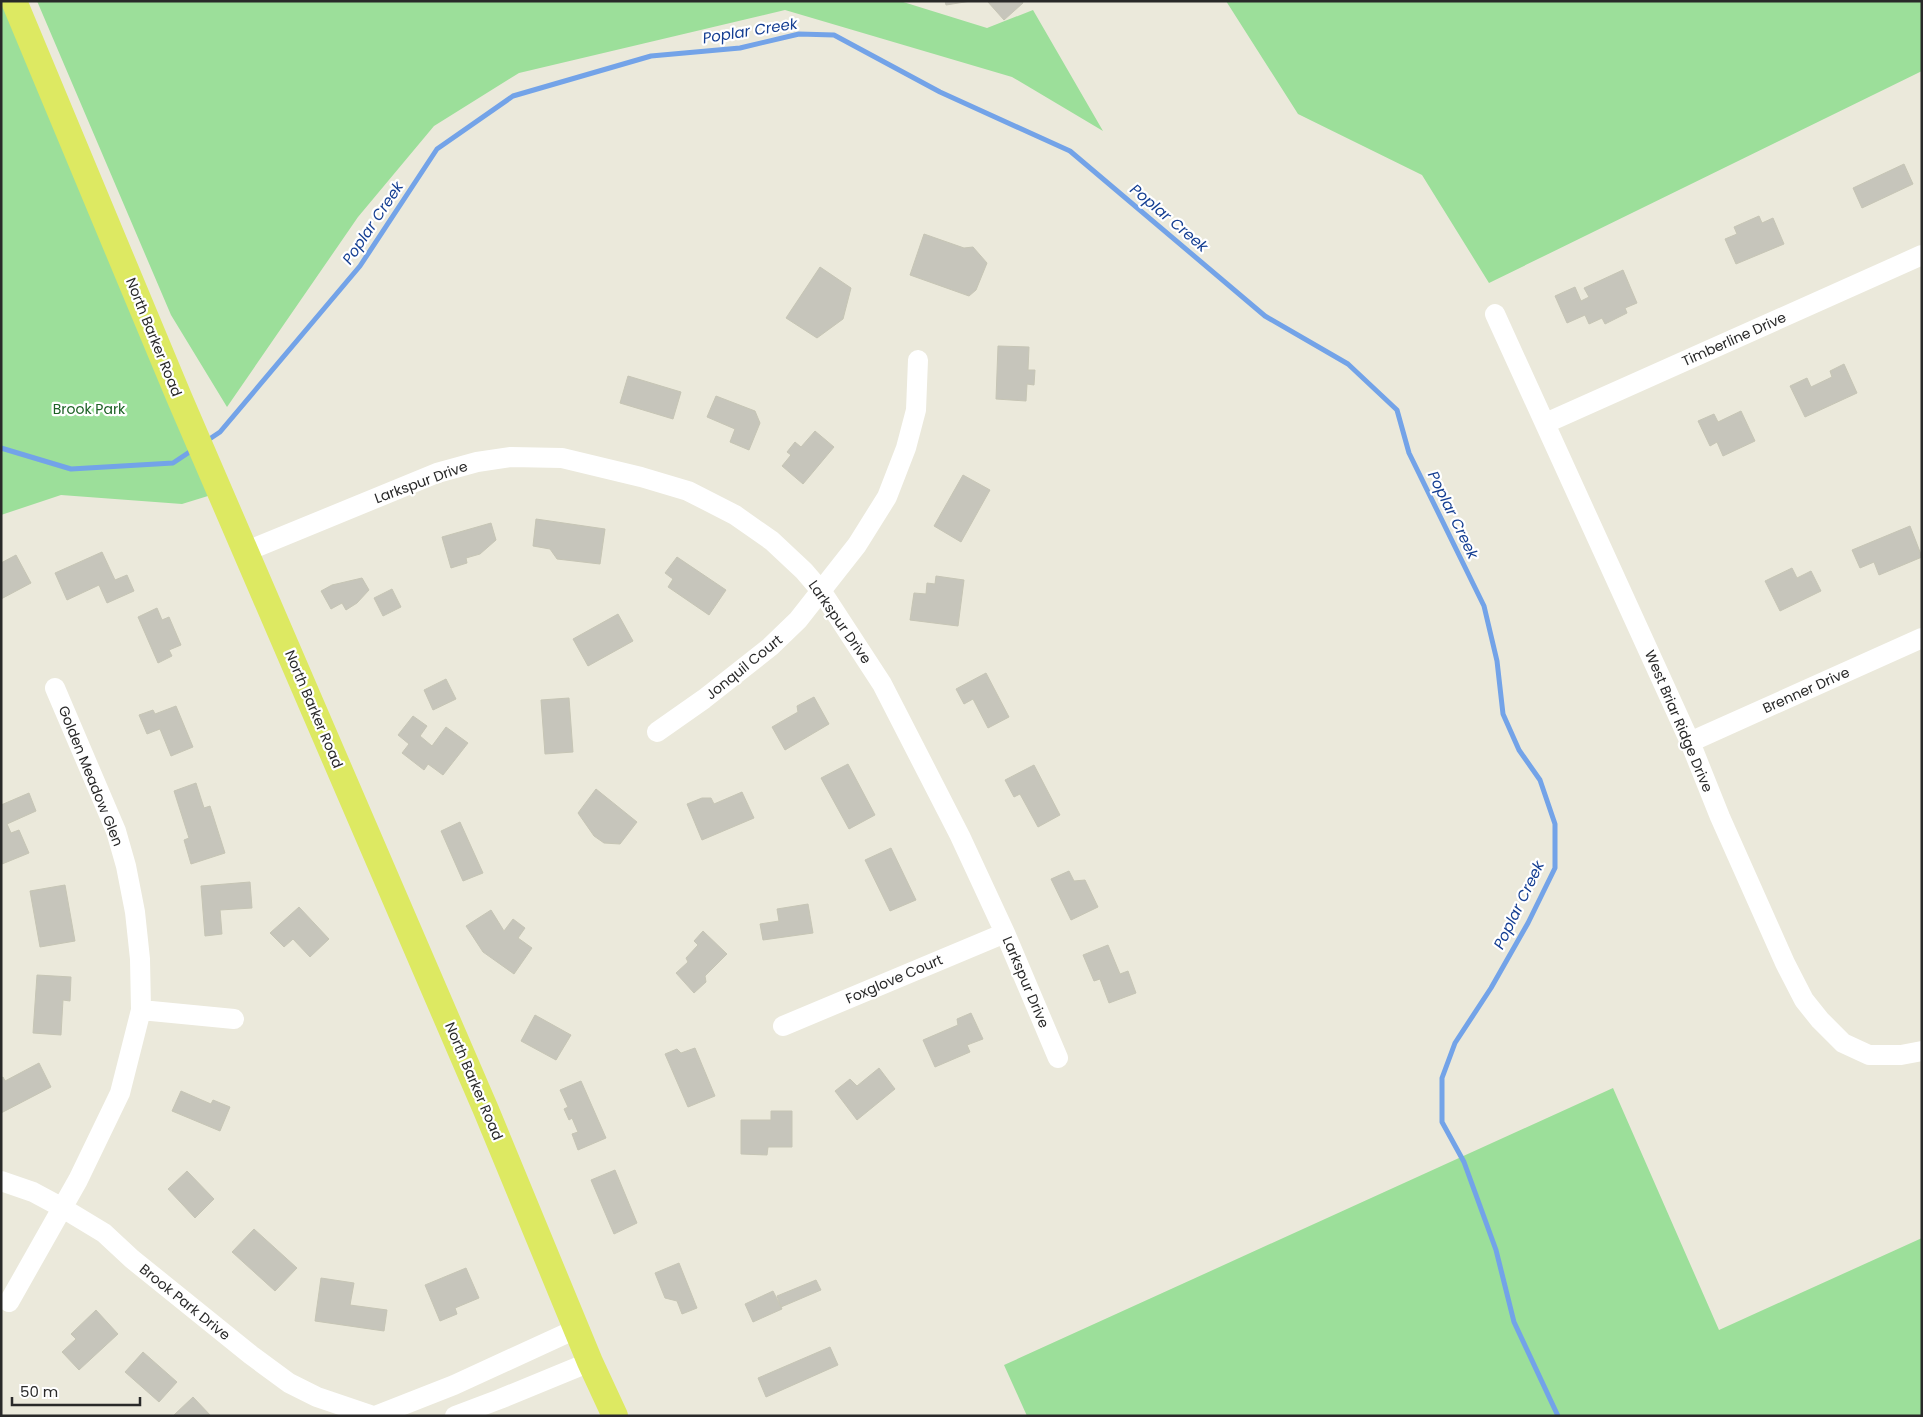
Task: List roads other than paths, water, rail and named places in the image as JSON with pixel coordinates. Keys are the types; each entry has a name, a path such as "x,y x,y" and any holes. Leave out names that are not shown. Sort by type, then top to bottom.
{"main road":[{"name":"North Barker Road","path":"14,1 300,679 486,1110 590,1362 615,1416"}],"street":[{"name":"Timberline Drive","path":"1546,423 1922,255"},
{"name":"West Briar Ridge Drive","path":"1495,314 1690,742 1720,817 1785,963 1804,1000 1843,1044 1868,1055 1900,1055 1922,1051"},
{"name":"Jonquil Court","path":"657,732 730,680 770,647 798,620 822,592 857,545 887,497 906,448 916,410 918,360"},
{"name":"Larkspur Drive","path":"247,551 437,473 477,462 534,456 562,458 641,476 688,491 735,515 772,541 804,571 822,592 882,684 960,836 1005,933 1058,1058"},
{"name":"Brenner Drive","path":"1690,742 1922,638"},
{"name":"Golden Meadow Glen","path":"9,1302 61,1207 78,1180 120,1093 141,1010 140,958 135,912 126,866 116,831 55,688"},
{"name":"Foxglove Court","path":"783,1026 1005,933"},
{"path":"141,1010 234,1019"},
{"name":"Brook Park Drive","path":"1,1181 33,1192 104,1233 132,1259 251,1355 289,1383 316,1397 374,1416 454,1385 576,1329"},
{"path":"455,1416 590,1362"}],"waterway":[{"name":"Poplar Creek","path":"205,442 220,432 360,266 437,149 513,96 651,56 740,48 799,34 834,35 940,92 1070,151 1265,316 1348,364 1397,410 1409,453 1484,606 1497,661 1503,714 1519,750 1540,780 1555,824 1555,868 1528,923 1491,988 1455,1043 1442,1078 1442,1122 1464,1162 1496,1250 1514,1322 1558,1416"},
{"name":"Poplar Creek","path":"1,448 71,469 173,463 194,449"}],"park label":[{"name":"Brook Park","path":"89,409"}]}
